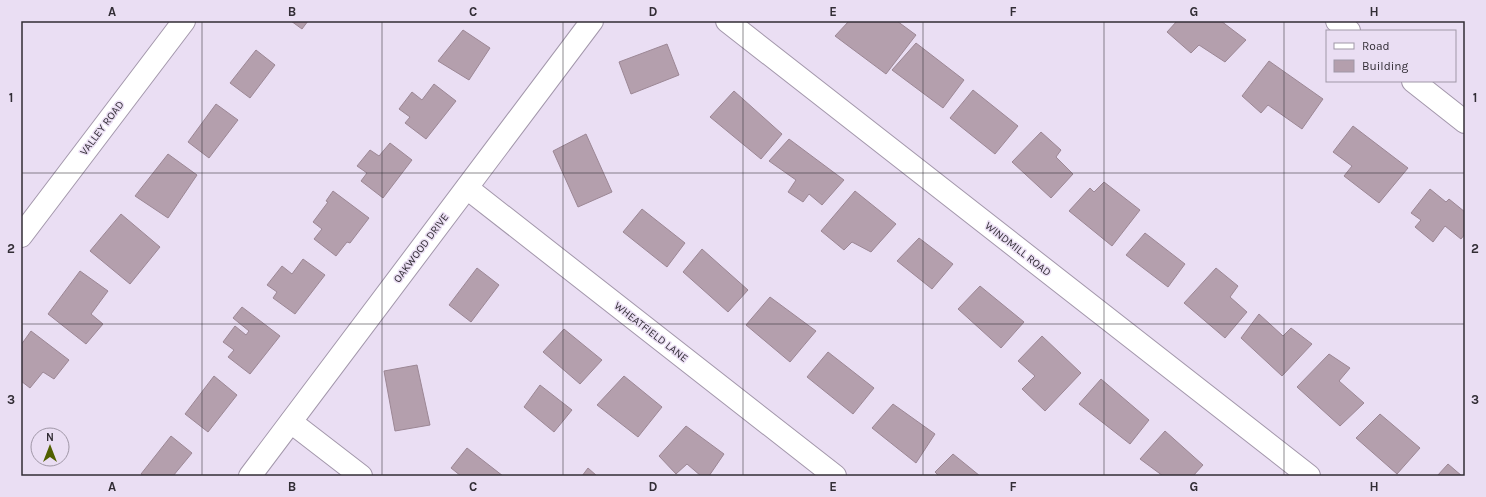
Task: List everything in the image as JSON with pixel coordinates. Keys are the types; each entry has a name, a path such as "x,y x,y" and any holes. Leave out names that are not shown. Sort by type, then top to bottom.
{"street":[{"name":"VALLEY ROAD","path":"21,236 184,21"},
{"name":"OAKWOOD DRIVE","path":"250,476 592,21"},
{"name":"WINDMILL ROAD","path":"727,21 1309,476"},
{"path":"1336,21 1348,30"},
{"path":"1414,82 1465,122"},
{"name":"WHEATFIELD LANE","path":"467,188 835,476"},
{"path":"291,422 361,476"}],"building":[{"path":"291,21 308,21 302,29"},
{"path":"849,21 897,21 916,35 886,74 835,36"},
{"path":"1177,21 1221,21 1246,40 1225,62 1199,45 1191,53 1167,32"},
{"path":"463,30 490,48 469,80 438,61"},
{"path":"916,43 964,80 943,108 892,70"},
{"path":"667,44 679,75 631,94 619,62"},
{"path":"256,50 275,65 250,98 230,83"},
{"path":"1269,61 1323,99 1302,129 1268,105 1261,113 1242,96"},
{"path":"434,84 456,101 426,139 405,123 410,117 399,109 412,92 422,100"},
{"path":"973,90 1018,126 995,154 950,118"},
{"path":"734,91 782,134 761,159 710,117"},
{"path":"216,104 238,120 209,158 188,142"},
{"path":"1353,126 1408,168 1379,203 1344,176 1352,166 1333,152"},
{"path":"1041,132 1061,150 1056,157 1073,174 1051,198 1012,162"},
{"path":"586,134 612,192 578,207 553,151"},
{"path":"789,139 844,180 822,205 809,194 803,202 788,192 796,180 769,161"},
{"path":"390,143 412,160 383,198 361,181 367,173 357,166 370,150 379,156"},
{"path":"168,154 197,175 168,218 135,196"},
{"path":"1104,182 1140,210 1112,246 1069,211 1090,188 1094,192"},
{"path":"1430,189 1446,202 1449,199 1465,212 1465,234 1461,239 1445,226 1433,242 1415,227 1421,220 1411,213"},
{"path":"333,191 369,218 350,243 347,242 336,256 314,239 322,229 313,222 328,202 326,201"},
{"path":"855,191 896,224 871,252 852,242 844,250 821,231"},
{"path":"642,209 685,243 667,267 623,232"},
{"path":"121,214 160,247 130,284 90,251"},
{"path":"1145,233 1185,264 1168,287 1126,255"},
{"path":"919,238 953,264 932,289 897,261"},
{"path":"702,249 748,290 728,312 683,272"},
{"path":"303,259 325,275 295,314 273,298 277,292 267,285 282,266 292,274"},
{"path":"477,268 499,285 471,322 449,305"},
{"path":"1216,268 1238,286 1230,297 1247,312 1225,338 1184,303"},
{"path":"80,271 108,291 91,314 103,324 86,344 48,314"},
{"path":"980,286 1024,322 1001,348 958,309"},
{"path":"770,297 816,331 790,362 746,325"},
{"path":"242,307 280,336 250,374 228,357 234,350 223,342 235,326 246,335 249,331 233,318"},
{"path":"1259,314 1283,336 1291,328 1312,344 1282,376 1241,338"},
{"path":"564,329 602,360 580,384 543,352"},
{"path":"31,331 69,360 54,379 43,372 30,388 21,381 21,345"},
{"path":"1042,336 1081,373 1045,411 1022,389 1035,376 1018,361"},
{"path":"828,352 874,388 853,414 807,377"},
{"path":"1329,354 1350,368 1339,381 1364,403 1340,426 1297,387"},
{"path":"417,365 430,425 395,431 384,371"},
{"path":"214,376 237,395 208,432 185,414"},
{"path":"624,376 662,407 638,437 597,405"},
{"path":"1101,379 1149,420 1130,444 1079,404"},
{"path":"540,385 572,410 554,432 524,407"},
{"path":"893,404 935,434 916,463 872,428"},
{"path":"1380,414 1420,448 1397,474 1356,438"},
{"path":"686,426 724,454 709,476 701,476 687,464 676,474 659,456"},
{"path":"1165,431 1203,465 1193,476 1163,476 1140,459"},
{"path":"171,436 192,453 173,476 145,476 141,474"},
{"path":"467,448 503,476 461,476 451,468"},
{"path":"953,454 980,476 939,476 935,472"},
{"path":"1448,464 1462,476 1437,476"},
{"path":"588,468 597,476 582,476"}]}
